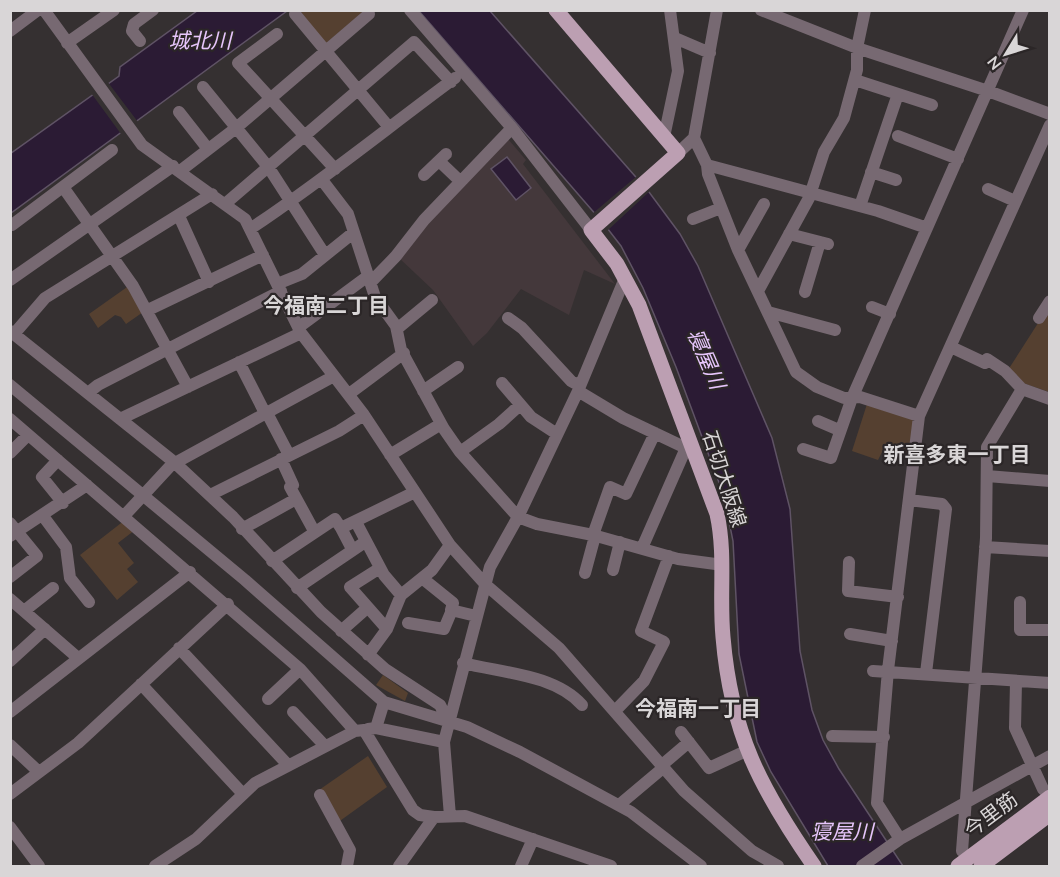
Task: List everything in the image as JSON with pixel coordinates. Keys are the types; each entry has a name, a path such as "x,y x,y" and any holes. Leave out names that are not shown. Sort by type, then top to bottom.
{"main road":[{"path":"556,10 678,153 595,226"},
{"name":"石切大阪線","path":"595,226 625,278 643,316 689,447 717,514 723,565 723,639 735,712 746,751 771,798 814,867"},
{"name":"今里筋","path":"958,867 1050,797"},
{"name":"今里筋","path":"981,867 1050,814"}],"street":[{"path":"67,43 114,10"},
{"path":"140,41 132,31 134,24 153,10"},
{"path":"410,10 595,226"},
{"path":"664,137 678,71 670,10"},
{"path":"678,153 694,138 717,10"},
{"path":"761,10 857,48 1050,114"},
{"path":"758,291 811,193 824,152 844,118 855,80 857,48 865,10"},
{"path":"803,449 831,458 852,398 1023,10"},
{"path":"10,31 46,12 142,146 245,219 300,330 364,415 450,545 486,585 559,648 684,791 752,850 778,867"},
{"path":"295,14 388,126"},
{"path":"10,280 90,224 208,149 236,128 369,14"},
{"path":"277,34 235,59 335,169"},
{"path":"675,38 710,53"},
{"path":"225,204 414,42 451,82"},
{"path":"250,229 322,180 388,126 464,72"},
{"path":"855,80 932,105"},
{"path":"203,87 268,168 325,255"},
{"path":"860,206 898,94"},
{"path":"179,112 208,149"},
{"path":"896,842 877,803 888,670 920,416 1015,201 1044,153 1050,125"},
{"path":"120,419 300,330 369,280 512,128"},
{"path":"898,136 958,159"},
{"path":"694,138 707,165 738,250 800,376 825,390 852,398 860,397 920,416"},
{"path":"12,225 112,150"},
{"path":"424,175 442,157 460,181"},
{"path":"707,165 860,206 927,228"},
{"path":"871,172 896,180"},
{"path":"322,180 348,214 375,297 397,329 404,354 441,424 460,452 518,517 553,528 594,535 669,556 723,565"},
{"path":"63,187 148,310 188,387"},
{"path":"988,189 1015,201"},
{"path":"212,194 113,258 45,298 12,332 174,462 210,495 297,588 341,631 385,669 440,705 448,721"},
{"path":"738,250 764,204"},
{"path":"693,219 721,208"},
{"path":"179,216 209,282"},
{"path":"88,393 98,385 169,349 279,288 302,274 353,233"},
{"path":"789,234 824,243 809,286"},
{"path":"148,310 263,255"},
{"path":"450,816 444,742 490,567 518,517 558,434 625,278"},
{"path":"397,329 432,300"},
{"path":"1039,318 1050,301"},
{"path":"872,307 890,314"},
{"path":"768,312 835,330"},
{"path":"508,318 522,328 579,388 655,433 689,447 642,548"},
{"path":"951,347 985,363 987,359 1005,371 1022,389 1050,399"},
{"path":"349,394 404,354"},
{"path":"239,362 266,413 285,457 293,485 290,488 314,531"},
{"path":"423,391 458,366"},
{"path":"124,516 174,462 334,376"},
{"path":"502,383 538,423 558,434"},
{"path":"10,385 245,580 384,702 428,717 448,721 520,752 619,805 701,867"},
{"path":"962,851 985,547 987,447 1022,389"},
{"path":"460,452 499,424 520,405"},
{"path":"210,495 339,431 364,415"},
{"path":"10,419 228,604 365,730 413,810 420,815 435,817 465,816 610,867"},
{"path":"818,421 839,430"},
{"path":"390,455 441,424"},
{"path":"585,573 594,535 610,487 626,494 655,433"},
{"path":"10,453 28,435"},
{"path":"811,465 815,453"},
{"path":"58,460 42,477 63,503"},
{"path":"987,476 1050,481"},
{"path":"10,577 37,556 13,530 44,516 87,485"},
{"path":"341,528 415,492"},
{"path":"242,529 296,499"},
{"path":"909,500 942,504 946,509 926,673"},
{"path":"44,516 70,543 70,578 88,596"},
{"path":"272,561 335,519 352,549"},
{"path":"356,522 380,568 401,595"},
{"path":"297,588 365,542"},
{"path":"613,570 620,542"},
{"path":"368,655 387,629 401,595 422,578 450,545"},
{"path":"985,547 1050,551"},
{"path":"615,711 644,681 664,642 641,631 669,556"},
{"path":"849,562 848,591 898,597"},
{"path":"380,568 364,572 350,587 366,608 387,629"},
{"path":"10,711 190,572"},
{"path":"408,623 444,629 452,610 453,603 422,578"},
{"path":"24,611 53,588"},
{"path":"10,599 78,658"},
{"path":"1020,602 1020,630 1050,630"},
{"path":"10,794 78,743 228,604"},
{"path":"341,631 366,608"},
{"path":"452,610 476,616"},
{"path":"10,661 45,629"},
{"path":"850,634 892,641"},
{"path":"179,648 288,765"},
{"path":"463,663 523,674 564,690 580,703 593,687"},
{"path":"268,699 300,669"},
{"path":"873,671 888,670 1050,683"},
{"path":"1016,682 1015,728 1034,765 1043,789 1050,797"},
{"path":"141,684 243,794"},
{"path":"365,730 384,702"},
{"path":"293,712 325,746"},
{"path":"155,867 196,839 255,783 325,746 365,730 444,742"},
{"path":"832,736 884,736"},
{"path":"619,805 662,766 685,737 709,768 746,751"},
{"path":"10,745 39,772"},
{"path":"862,867 896,842 1050,756"},
{"path":"320,795 350,850 347,867"},
{"path":"399,867 435,817"},
{"path":"10,827 39,867"},
{"path":"521,867 532,839"}],"shaded area":[{"path":"304,11 364,11 324,45 299,14"},
{"path":"504,139 508,139 526,160 523,164 615,284 584,270 569,315 521,289 487,333 473,346 433,290 398,257"},
{"path":"130,285 146,310 126,324 121,317 115,315 98,328 89,314"},
{"path":"1049,306 1049,392 1020,382 1008,370"},
{"path":"867,404 911,418 914,422 909,457 884,448 878,460 852,451"},
{"path":"125,520 135,530 118,543 134,563 127,569 138,582 117,600 80,555"},
{"path":"383,675 408,693 405,701 376,685"},
{"path":"368,756 387,787 337,823 319,790"}],"water":[{"name":"城北川","path":"197,11 287,11 11,213 10,154 119,76 120,67"},
{"name":"寝屋川","path":"419,11 490,11 649,192 680,234 698,266 772,438 790,509 800,651 812,710 823,740 839,769 903,866 828,866 771,772 757,742 739,654 733,541 724,496 676,367 643,288 621,246 604,224"},
{"path":"507,157 531,188 516,200 491,169"}],"pier":[{"path":"107,81 138,122 121,134 91,93"},
{"path":"637,176 650,191 607,231 592,214"}],"district":[{"name":"今福南二丁目","path":"326,306"},
{"name":"新喜多東一丁目","path":"957,455"},
{"name":"今福南一丁目","path":"698,709"}]}
